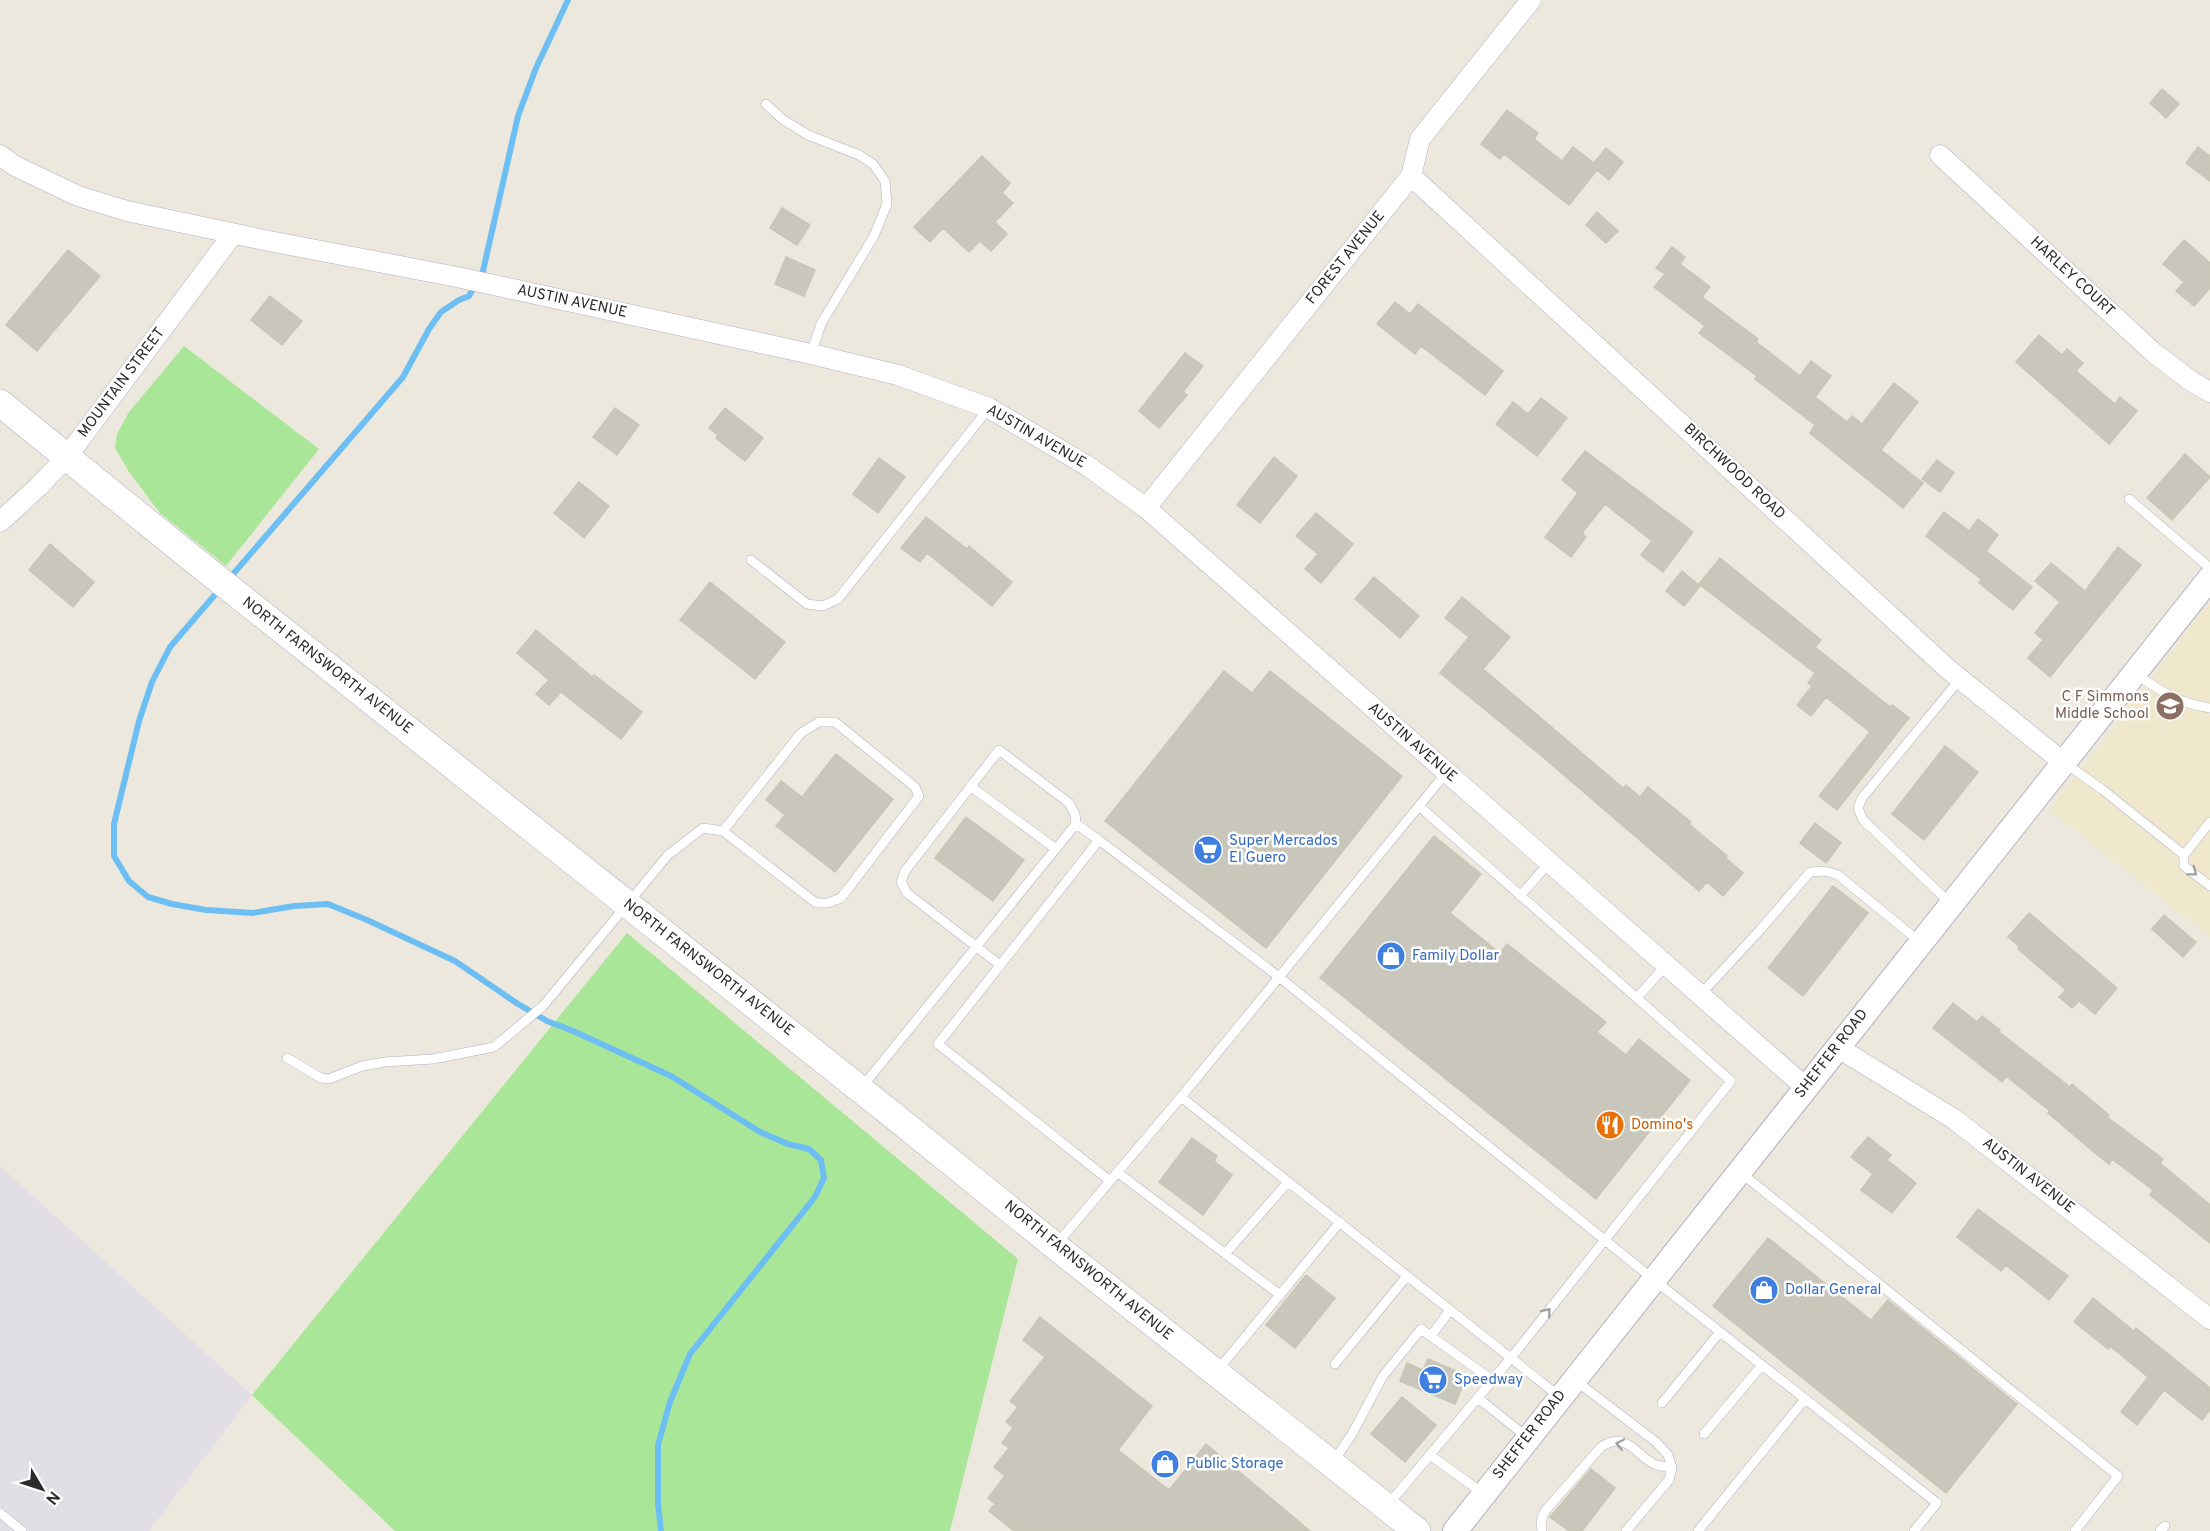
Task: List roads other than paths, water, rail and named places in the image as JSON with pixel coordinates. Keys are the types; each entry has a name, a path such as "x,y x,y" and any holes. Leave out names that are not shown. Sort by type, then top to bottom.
{"main road":[{"name":"NORTH FARNSWORTH AVENUE","path":"0,403 1055,1246 1417,1531"}],"street":[{"name":"FOREST AVENUE","path":"1146,508 1412,176 1420,139 1531,0"},
{"name":"AUSTIN AVENUE","path":"0,155 15,166 78,196 127,212 457,277 812,354 898,375 989,408 1086,465 1146,508 1805,1087"},
{"name":"HARLEY COURT","path":"1940,155 2154,353 2191,381 2210,392"},
{"name":"BIRCHWOOD ROAD","path":"1412,176 1960,679 2063,762"},
{"name":"MOUNTAIN STREET","path":"0,522 66,458 234,234"},
{"name":"SHEFFER ROAD","path":"1455,1531 2210,578"},
{"name":"AUSTIN AVENUE","path":"1837,1047 1954,1119 2210,1319"}],"lane":[{"path":"766,104 782,119 808,135 859,155 873,164 885,182 887,204 874,236 821,324 812,354"},
{"path":"751,560 807,603 823,606 838,599 989,408"},
{"path":"2129,499 2210,568"},
{"path":"2134,673 2167,696 2191,705 2210,708"},
{"path":"1951,904 1863,819 1858,808 1862,798 1960,679"},
{"path":"287,1058 321,1078 329,1079 362,1066 433,1059 494,1047 543,1006 668,855 703,828 723,831 816,903 828,903 841,898 919,796 915,787 835,722 819,722 801,734 723,831"},
{"path":"860,1089 976,946 1076,824 1075,814 1069,803 999,750 904,871 901,882 907,893 976,946 1000,965"},
{"path":"2063,762 2103,790 2184,855"},
{"path":"1055,1246 1446,773"},
{"path":"970,786 1056,849"},
{"path":"1387,1507 1511,1358 1731,1081 1419,806"},
{"path":"2210,822 2184,855 2184,866 2210,886"},
{"path":"1076,824 1279,977 1653,1279 1937,1503 1914,1531"},
{"path":"1099,840 938,1044 1110,1181"},
{"path":"1521,896 1550,863"},
{"path":"1700,995 1810,872 1825,871 1838,875 1920,942"},
{"path":"1637,998 1666,966"},
{"path":"1181,1096 1511,1358 1567,1388 1656,1442 1668,1455 1672,1468 1669,1480 1626,1531"},
{"path":"1738,1171 2118,1476 2075,1531"},
{"path":"1117,1172 1280,1295"},
{"path":"1225,1254 1288,1182"},
{"path":"1216,1373 1340,1222"},
{"path":"1335,1364 1407,1276"},
{"path":"1431,1336 1450,1310"},
{"path":"1332,1464 1352,1434 1383,1376 1422,1329 1492,1380"},
{"path":"1662,1403 1720,1332"},
{"path":"1704,1434 1762,1365"},
{"path":"1478,1398 1528,1438"},
{"path":"1698,1531 1805,1399"},
{"path":"1542,1531 1541,1521 1545,1511 1601,1447 1609,1442 1619,1441 1636,1449 1653,1464 1672,1468"},
{"path":"1430,1455 1484,1494"},
{"path":"0,1513 22,1531"}],"waterway":[{"path":"228,580 403,377 441,312 469,296 483,271 518,116 536,68 568,0"},
{"path":"219,590 170,647 152,682 139,721 114,824 114,856 129,881 148,897 206,910 253,913 294,906 328,904 455,961 547,1021 671,1076 760,1132 788,1144 809,1149 821,1160 824,1178 815,1197 690,1354 670,1402 658,1445 658,1503 661,1531"}],"place":[{"name":"C F Simmons Middle School","path":"2170,706"},
{"name":"Super Mercados El Guero","path":"1208,850"},
{"name":"Family Dollar","path":"1391,956"},
{"name":"Domino's","path":"1610,1125"},
{"name":"Dollar General","path":"1764,1290"},
{"name":"Speedway","path":"1433,1380"},
{"name":"Public Storage","path":"1165,1464"}]}
